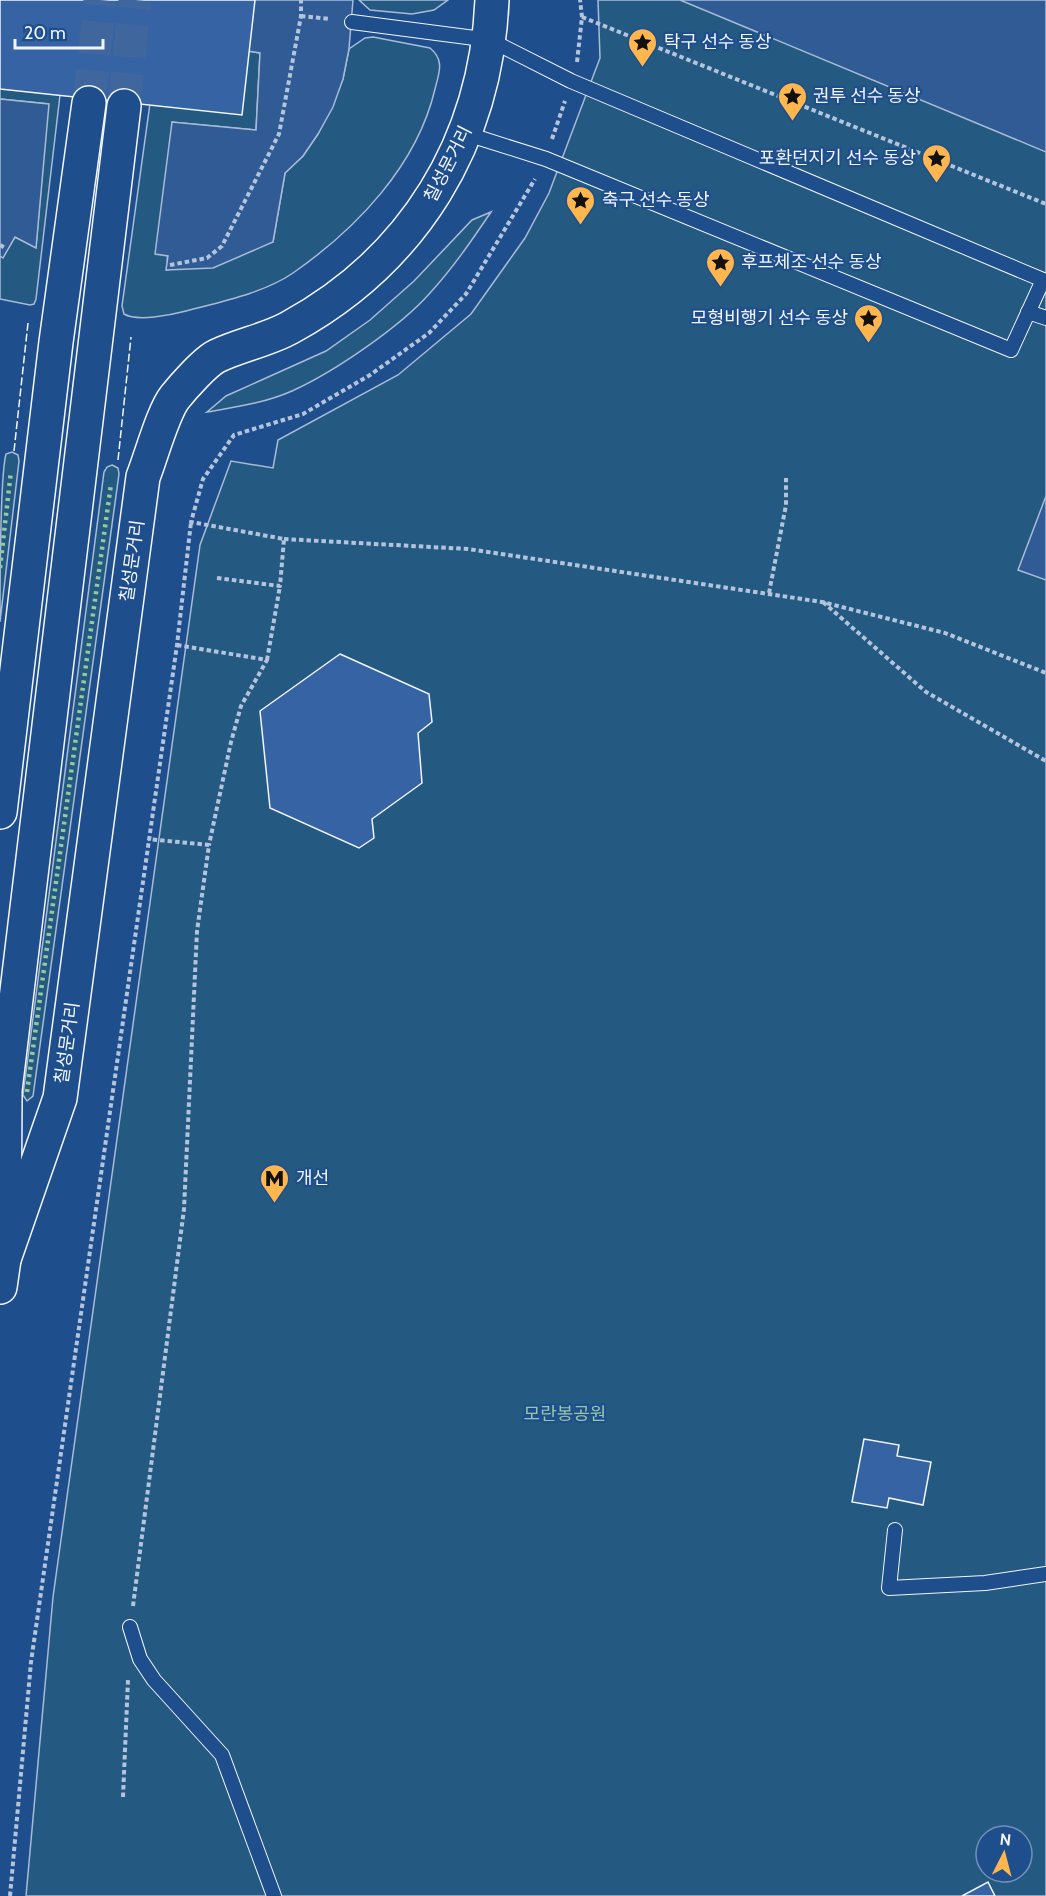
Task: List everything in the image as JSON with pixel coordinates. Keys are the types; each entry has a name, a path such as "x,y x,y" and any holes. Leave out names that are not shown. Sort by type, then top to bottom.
{"main road":[{"name":"칠성문거리","path":"1,1268 60,1098 143,477 174,398 215,357 289,328 366,276 430,203 466,134 490,40 492,0"},
{"path":"0,812 56,342 89,103"},
{"name":"칠성문거리","path":"1,1268 4,1089 124,106"}],"lane":[{"path":"352,22 490,40 572,81 1043,280 1011,350 546,159 466,134"},
{"path":"1028,312 1046,318"},
{"path":"895,1530 889,1588 985,1584 1046,1574"},
{"path":"130,1627 140,1659 154,1680 222,1755 274,1896"}],"path":[{"path":"170,265 207,258 222,246 279,134 302,16 301,0"},
{"path":"10,1896 30,1662 177,645 191,522 203,479 234,435 303,414 370,375 436,325 466,294 486,265 546,159 572,81 579,51 582,17 580,0"},
{"path":"302,16 352,22"},
{"path":"582,17 1046,204"},
{"path":"0,245 5,248"},
{"path":"769,593 786,505 786,478"},
{"path":"191,522 285,539 468,549 822,602 945,633 1046,673"},
{"path":"123,1797 130,1627 184,1209 198,931 208,844 241,706 267,660 280,586 285,539"},
{"path":"217,579 280,586"},
{"path":"822,602 926,692 1046,761"},
{"path":"177,645 267,660"},
{"path":"148,839 208,844"}],"green space":[{"path":"359,0 448,0 434,10 412,14 370,10"},
{"name":"모란봉공원","path":"598,0 1046,0 1046,1896 26,1896 53,1597 200,545 231,461 273,468 278,440 398,375 471,314 525,238 549,193 600,58"},
{"path":"373,37 430,48 438,57 440,67 426,117 414,144 399,169 361,216 316,256 293,273 269,286 227,300 172,314 145,318 124,314 122,306 152,89 235,49 260,53 256,130 172,122 167,270 273,242 285,173 303,156 318,134 343,79 349,49 365,38"},
{"path":"0,71 62,78 36,299 34,304 30,305 0,299 0,256 3,257 15,237 36,247 48,104 0,99"},
{"path":"491,212 430,293 402,320 366,348 292,391 261,402 207,412 226,396 326,351 370,320 414,281 472,220"},
{"path":"12,452 18,455 19,461 0,622 4,466 6,454"},
{"path":"112,465 118,468 119,474 33,1096 27,1101 23,1095 104,472"}],"shaded area":[{"path":"240,0 353,0 349,49 343,79 333,107 318,134 303,156 285,173 273,242 213,268 166,270 168,256 155,254 172,122 256,130 260,53 235,49"},
{"path":"680,0 1046,0 1046,152"},
{"path":"0,99 49,104 36,248 15,237 3,258 0,256"},
{"path":"1046,496 1046,580 1018,570"}],"building":[{"path":"0,0 255,0 242,115 0,89"},
{"path":"340,654 429,694 432,722 418,733 422,783 372,819 374,838 359,848 270,808 260,711"},
{"path":"864,1439 899,1445 897,1456 931,1462 923,1505 889,1498 887,1508 852,1502"},
{"path":"984,1884 989,1884 995,1896 962,1896"}],"tunnel":[{"path":"89,103 100,0"},
{"path":"124,106 135,0"}],"hedge":[{"path":"0,568 11,471"},
{"path":"27,1092 111,484"}],"fence":[{"path":"14,451 28,323"},
{"path":"118,460 131,337"}],"place":[{"name":"탁구 선수 동상","path":"643,68"},
{"name":"권투 선수 동상","path":"792,122"},
{"name":"포환던지기 선수 동상","path":"937,184"},
{"name":"축구 선수 동상","path":"581,226"},
{"name":"후프체조 선수 동상","path":"720,288"},
{"name":"모형비행기 선수 동상","path":"869,344"},
{"name":"개선","path":"275,1204"}]}
